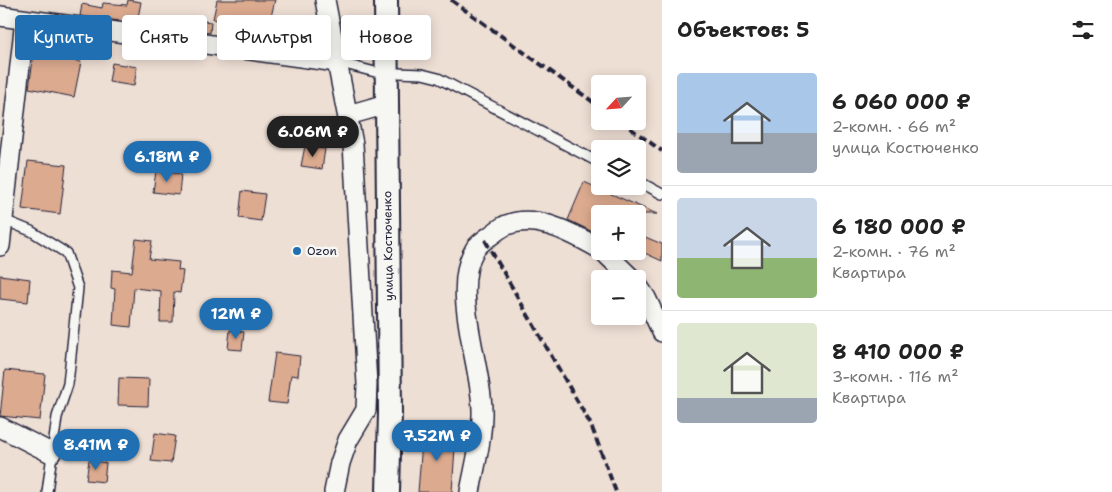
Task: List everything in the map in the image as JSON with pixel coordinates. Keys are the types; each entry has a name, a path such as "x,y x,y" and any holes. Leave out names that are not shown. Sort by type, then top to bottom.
{"street":[{"path":"325,0 353,144 367,384 366,410 348,440 340,463 334,492"},
{"name":"улица Костюченко","path":"386,0 390,414 388,492"},
{"path":"0,16 15,18"},
{"path":"112,32 337,62"},
{"path":"0,246 22,60"},
{"path":"348,115 387,104"},
{"path":"470,492 480,439 482,412 481,382 465,300 465,282 470,260 476,248 506,224 517,220 532,220 556,228 591,245"},
{"path":"612,260 623,270"},
{"path":"646,298 662,332"},
{"path":"366,410 390,414"},
{"path":"0,427 51,453"}],"lane":[{"path":"337,62 388,73 422,74 438,78 591,157"},
{"path":"646,185 662,194"},
{"path":"4,220 31,231 66,253 78,288 68,384 57,417 46,492"}],"building":[{"path":"128,0 141,2 139,15 122,15 122,21 112,20 112,15 80,15 82,4 102,8 103,3 127,5"},
{"path":"217,0 275,0 271,15 217,15 217,20 213,19"},
{"path":"207,21 211,22 210,33 207,33"},
{"path":"33,60 71,60 81,62 74,97 29,88"},
{"path":"112,63 137,67 134,86 109,82"},
{"path":"305,146 325,149 322,169 301,166"},
{"path":"28,161 66,165 60,214 22,209"},
{"path":"156,171 181,174 179,195 153,192"},
{"path":"584,182 591,185 591,195 614,195 636,205 591,205 591,231 568,220"},
{"path":"242,191 265,194 261,221 239,218"},
{"path":"646,209 657,214 646,214"},
{"path":"646,237 662,244 662,261 646,254"},
{"path":"136,239 152,241 149,259 179,262 178,270 183,271 180,293 174,292 173,322 160,322 161,291 134,288 131,327 113,325 115,289 111,288 112,270 132,272"},
{"path":"0,275 30,279 28,302 0,299"},
{"path":"230,330 244,332 242,350 228,349"},
{"path":"275,353 300,356 298,376 291,375 287,404 268,402"},
{"path":"5,370 45,374 40,420 0,416"},
{"path":"119,378 149,379 148,406 118,405"},
{"path":"423,430 456,433 452,492 418,492"},
{"path":"155,433 175,436 171,463 151,461"},
{"path":"89,460 106,463 104,482 86,480"}],"railway":[{"path":"451,0 591,101"},
{"path":"633,130 662,151"},
{"path":"485,240 591,425 616,492"}],"place":[{"name":"Ozon","path":"297,251"}]}
